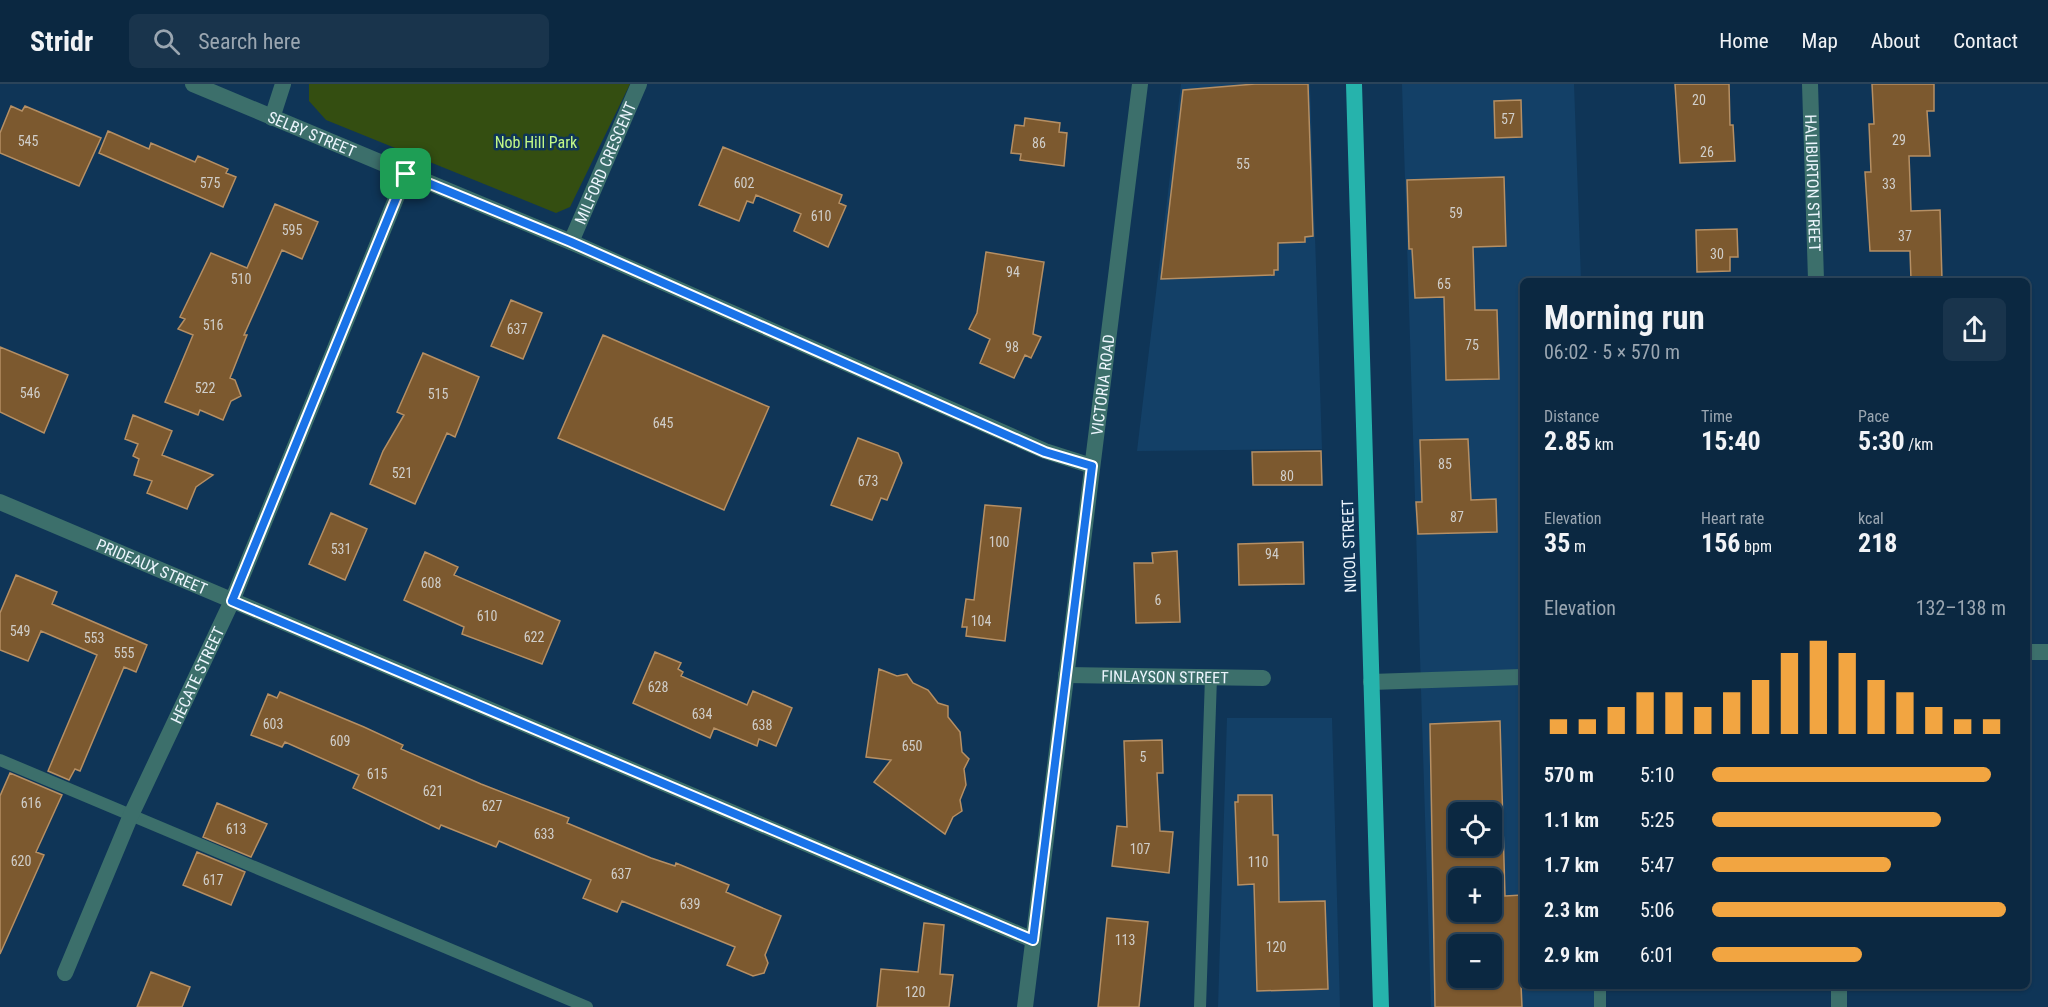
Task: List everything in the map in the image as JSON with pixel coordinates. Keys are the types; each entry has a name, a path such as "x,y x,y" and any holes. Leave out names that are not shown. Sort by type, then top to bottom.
{"highway":[{"name":"NICOL STREET","path":"1354,84 1381,1007"}],"street":[{"name":"SELBY STREET","path":"193,84 571,242 1045,452 1092,466"},
{"path":"272,118 283,84"},
{"name":"MILFORD CRESCENT","path":"571,242 639,84"},
{"name":"VICTORIA ROAD","path":"1025,1007 1140,84"},
{"name":"HALIBURTON STREET","path":"1810,84 1816,278"},
{"name":"HECATE STREET","path":"65,974 131,815 232,601 406,174"},
{"name":"PRIDEAUX STREET","path":"0,502 1033,940"},
{"path":"2030,652 2048,652"},
{"name":"FINLAYSON STREET","path":"1066,675 1263,678"},
{"path":"1371,682 1520,676"},
{"path":"1839,989 1839,1007"}],"lane":[{"path":"1200,1007 1211,677"},
{"path":"0,760 587,1007"},
{"path":"1600,989 1600,1007"}],"shaded area":[{"path":"1181,84 1310,84 1322,449 1137,451"},
{"path":"1402,84 1574,84 1581,278 1520,278 1520,989 1594,989 1595,1007 1431,1007"},
{"path":"1227,718 1332,718 1340,1007 1218,1007"}],"green space":[{"name":"Nob Hill Park","path":"309,84 630,84 570,207 556,213 326,120 309,101"}],"building":[{"path":"1255,84 1308,84 1313,236 1305,237 1305,242 1278,243 1278,270 1274,270 1274,275 1161,279 1183,90"},
{"path":"1675,84 1729,84 1730,125 1733,125 1735,161 1680,163"},
{"path":"1872,84 1934,84 1934,111 1927,111 1930,156 1909,156 1911,211 1940,210 1942,278 1911,278 1910,251 1870,251 1865,172 1871,172 1869,124 1874,124"},
{"path":"1521,100 1522,137 1495,138 1494,101"},
{"path":"11,106 22,111 25,106 101,138 79,186 0,153 0,133"},
{"path":"1025,118 1060,123 1059,132 1067,133 1064,166 1020,160 1021,154 1011,153 1015,125 1024,126"},
{"path":"108,131 149,149 151,143 195,162 198,156 228,169 226,173 236,177 223,207 99,153"},
{"path":"723,147 842,195 839,203 846,206 828,247 794,231 801,214 756,195 753,203 747,201 739,221 699,205"},
{"path":"1504,177 1506,246 1473,247 1475,310 1497,310 1499,379 1446,380 1444,297 1415,298 1412,249 1409,249 1407,180"},
{"path":"275,204 318,222 302,259 282,250 244,335 247,335 230,378 235,380 241,396 231,401 223,420 200,410 198,415 165,402 193,335 178,329 185,319 180,317 211,253 247,268"},
{"path":"1737,229 1738,257 1730,257 1730,271 1697,272 1696,230"},
{"path":"986,252 1044,262 1033,334 1041,337 1031,358 1025,355 1014,378 980,363 990,339 969,329 977,313"},
{"path":"511,300 542,313 523,359 491,346"},
{"path":"603,335 769,407 724,510 558,438"},
{"path":"0,347 68,375 44,433 0,412"},
{"path":"423,353 479,377 455,437 447,433 415,504 370,484 383,451 404,415 397,412"},
{"path":"133,415 172,431 162,455 213,475 196,487 187,509 147,493 152,481 134,475 139,459 133,456 138,444 125,439"},
{"path":"858,438 898,453 902,463 887,500 881,498 872,520 831,505"},
{"path":"1468,439 1471,500 1496,499 1497,532 1418,534 1416,502 1422,502 1420,440"},
{"path":"1321,451 1322,485 1253,485 1252,452"},
{"path":"985,505 1021,508 1005,641 966,636 967,627 962,627 966,599 974,600"},
{"path":"331,513 367,529 345,580 309,564"},
{"path":"1303,542 1304,584 1239,585 1238,544"},
{"path":"1177,551 1180,622 1136,623 1134,563 1153,563 1152,553"},
{"path":"425,552 458,567 454,575 560,621 542,664 462,634 464,627 404,600"},
{"path":"16,575 57,592 52,604 147,645 136,672 124,667 80,771 75,769 69,780 48,771 97,655 41,631 28,661 0,650 0,613"},
{"path":"655,652 681,663 678,669 683,672 681,676 747,705 753,691 792,708 776,746 759,739 757,746 714,728 710,738 633,703"},
{"path":"879,669 897,676 907,674 913,683 928,690 938,703 948,706 948,717 960,732 962,752 969,759 964,769 966,785 960,800 962,811 953,817 945,834 874,782 891,760 866,757"},
{"path":"280,692 364,727 403,745 401,749 481,784 569,818 567,823 651,858 675,866 676,863 729,885 726,892 781,916 765,955 768,963 764,973 753,976 727,965 735,947 622,901 617,912 583,898 591,880 499,841 496,847 441,825 439,829 353,788 359,775 285,742 282,747 251,735 268,694 277,698"},
{"path":"1500,721 1505,896 1520,895 1522,1007 1435,1007 1430,724"},
{"path":"1162,740 1163,773 1157,773 1160,831 1173,832 1169,873 1112,866 1117,826 1127,827 1124,741"},
{"path":"10,773 62,795 36,852 44,855 0,954 0,796"},
{"path":"1238,795 1272,795 1273,835 1278,835 1279,902 1325,901 1328,989 1257,991 1254,884 1238,885 1235,802 1238,802"},
{"path":"217,803 267,824 251,857 203,837"},
{"path":"197,852 245,872 231,905 183,885"},
{"path":"1107,918 1148,922 1139,1007 1098,1007"},
{"path":"924,923 944,925 940,974 953,975 949,1007 877,1007 881,969 918,972"},
{"path":"151,972 190,987 182,1007 137,1007"}],"route":[{"path":"406,174 571,242 1045,452 1092,466 1033,940 232,601 406,174"}]}
